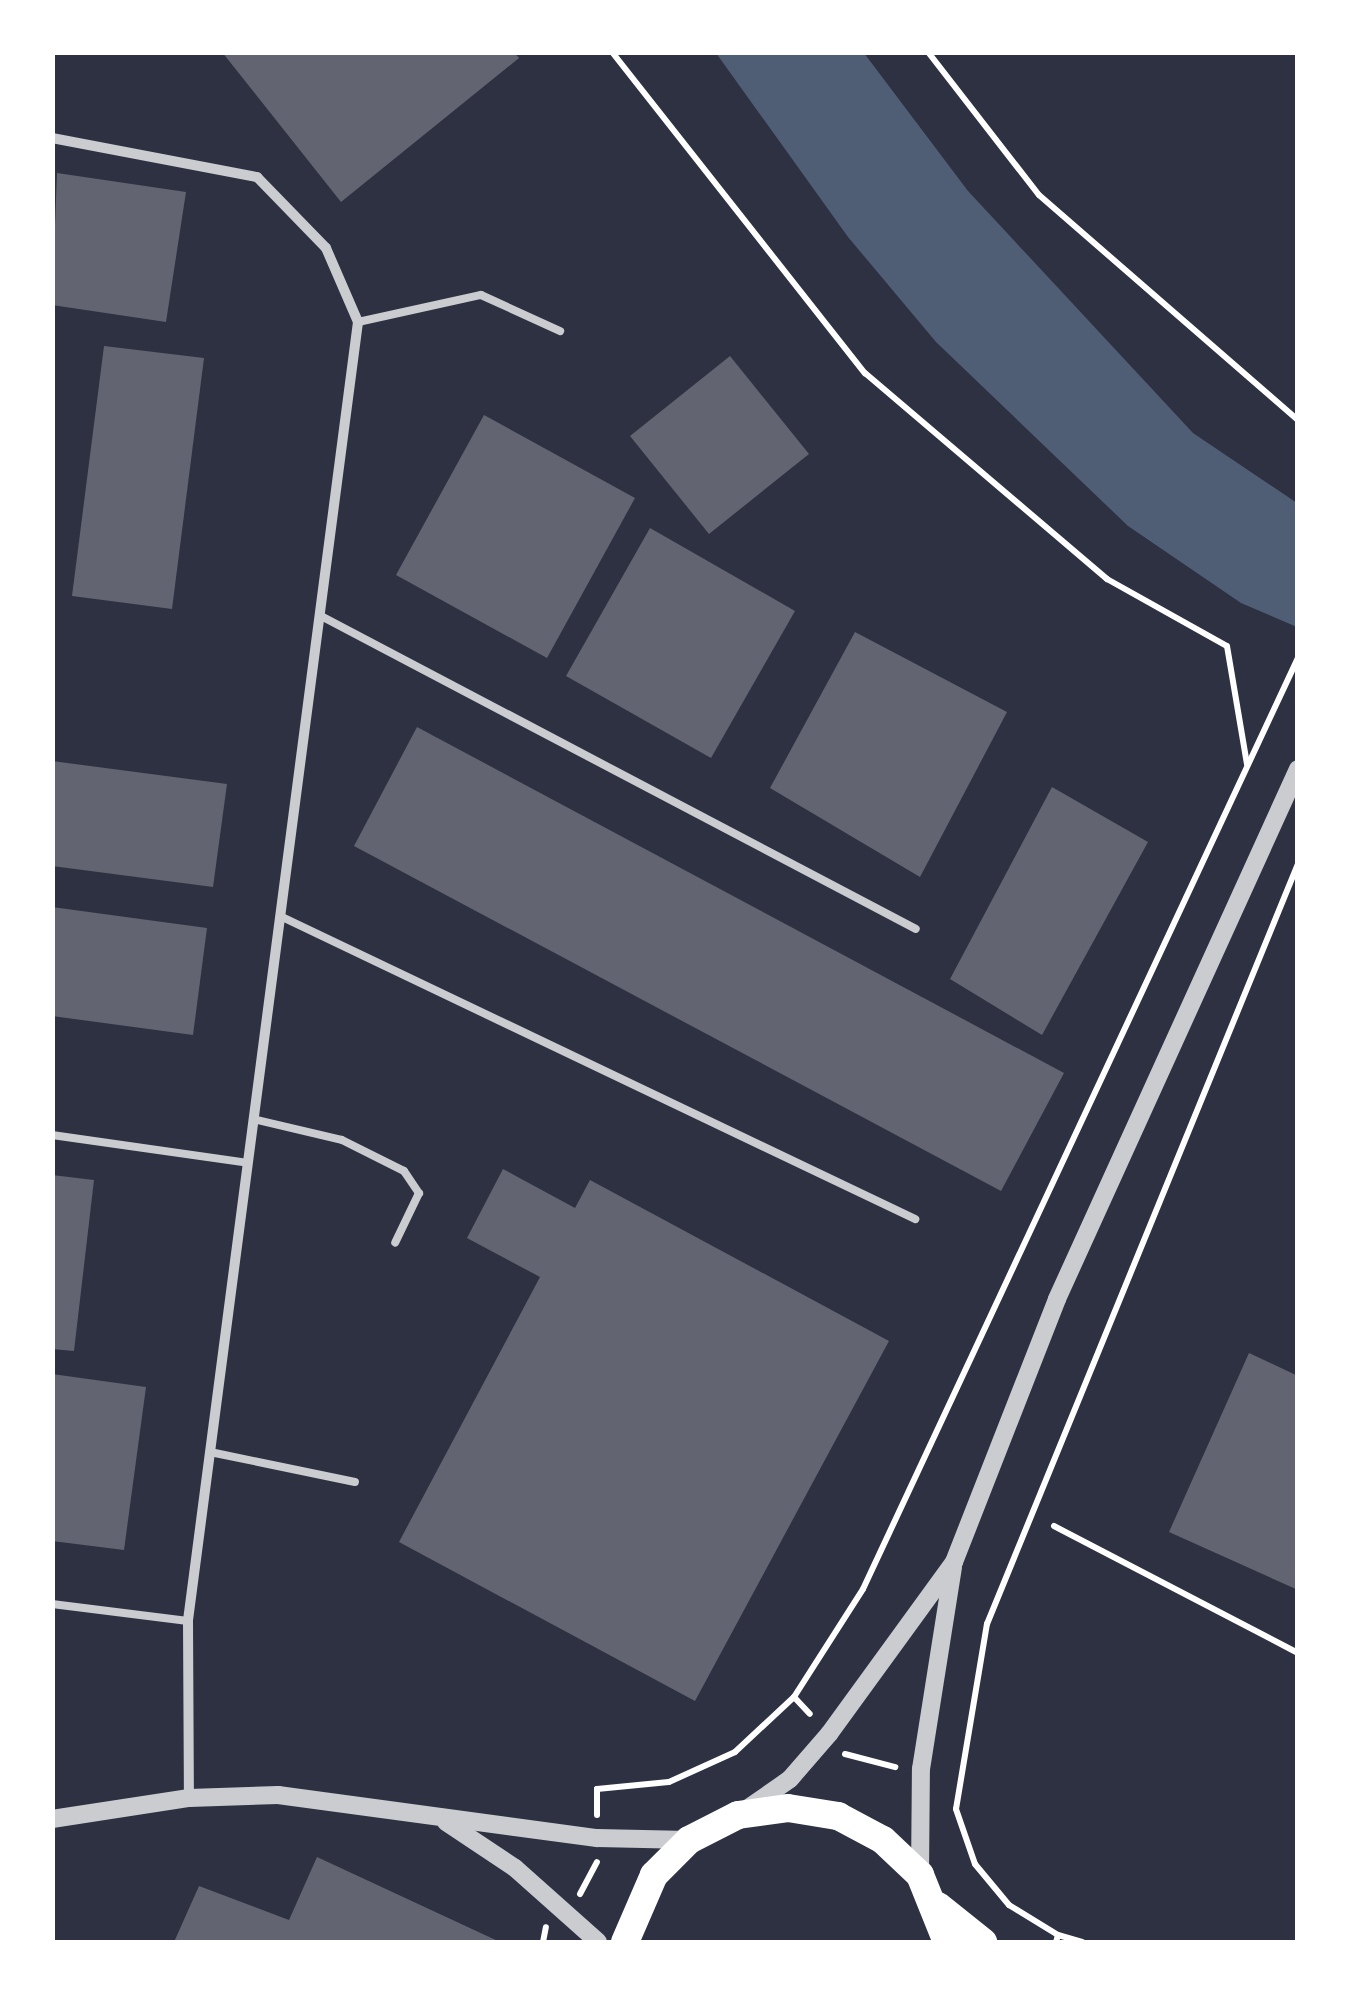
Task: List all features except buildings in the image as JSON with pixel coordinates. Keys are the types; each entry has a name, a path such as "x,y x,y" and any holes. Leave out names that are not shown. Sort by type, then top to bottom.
{"highway":[{"path":"626,1942 654,1874 688,1840 738,1815 788,1808 838,1816 883,1840 920,1875 938,1906 948,1942"},
{"path":"938,1906 983,1942"}],"street":[{"path":"52,138 257,178 326,248 358,322 188,1620 189,1798"},
{"path":"920,1875 921,1769 954,1562 1057,1300 1298,769"},
{"path":"738,1815 790,1778 829,1734 954,1562"},
{"path":"52,1819 189,1798 296,1797 598,1838 688,1840"},
{"path":"442,1819 563,1906 598,1942"}],"lane":[{"path":"358,322 481,295 560,331"},
{"path":"321,616 916,929"},
{"path":"280,916 915,1219"},
{"path":"254,1119 342,1140 404,1171 418,1193 395,1243"},
{"path":"52,1134 248,1163"},
{"path":"210,1452 355,1482"},
{"path":"52,1604 188,1620"}],"path":[{"path":"612,52 864,373 1107,579 1227,646 1247,766"},
{"path":"928,52 1040,195 1298,420"},
{"path":"542,1942 540,1936 563,1906 596,1872 597,1789 668,1782 719,1760 794,1697 863,1589 1298,658"},
{"path":"1082,1942 1057,1939 1009,1905 975,1864 956,1809 986,1624 1298,864"},
{"path":"1054,1526 1298,1652"},
{"path":"794,1697 846,1755 869,1764 921,1769"}],"water":[{"path":"716,53 864,53 968,191 1193,433 1297,503 1297,627 1241,603 1128,526 936,342 848,237"}]}
